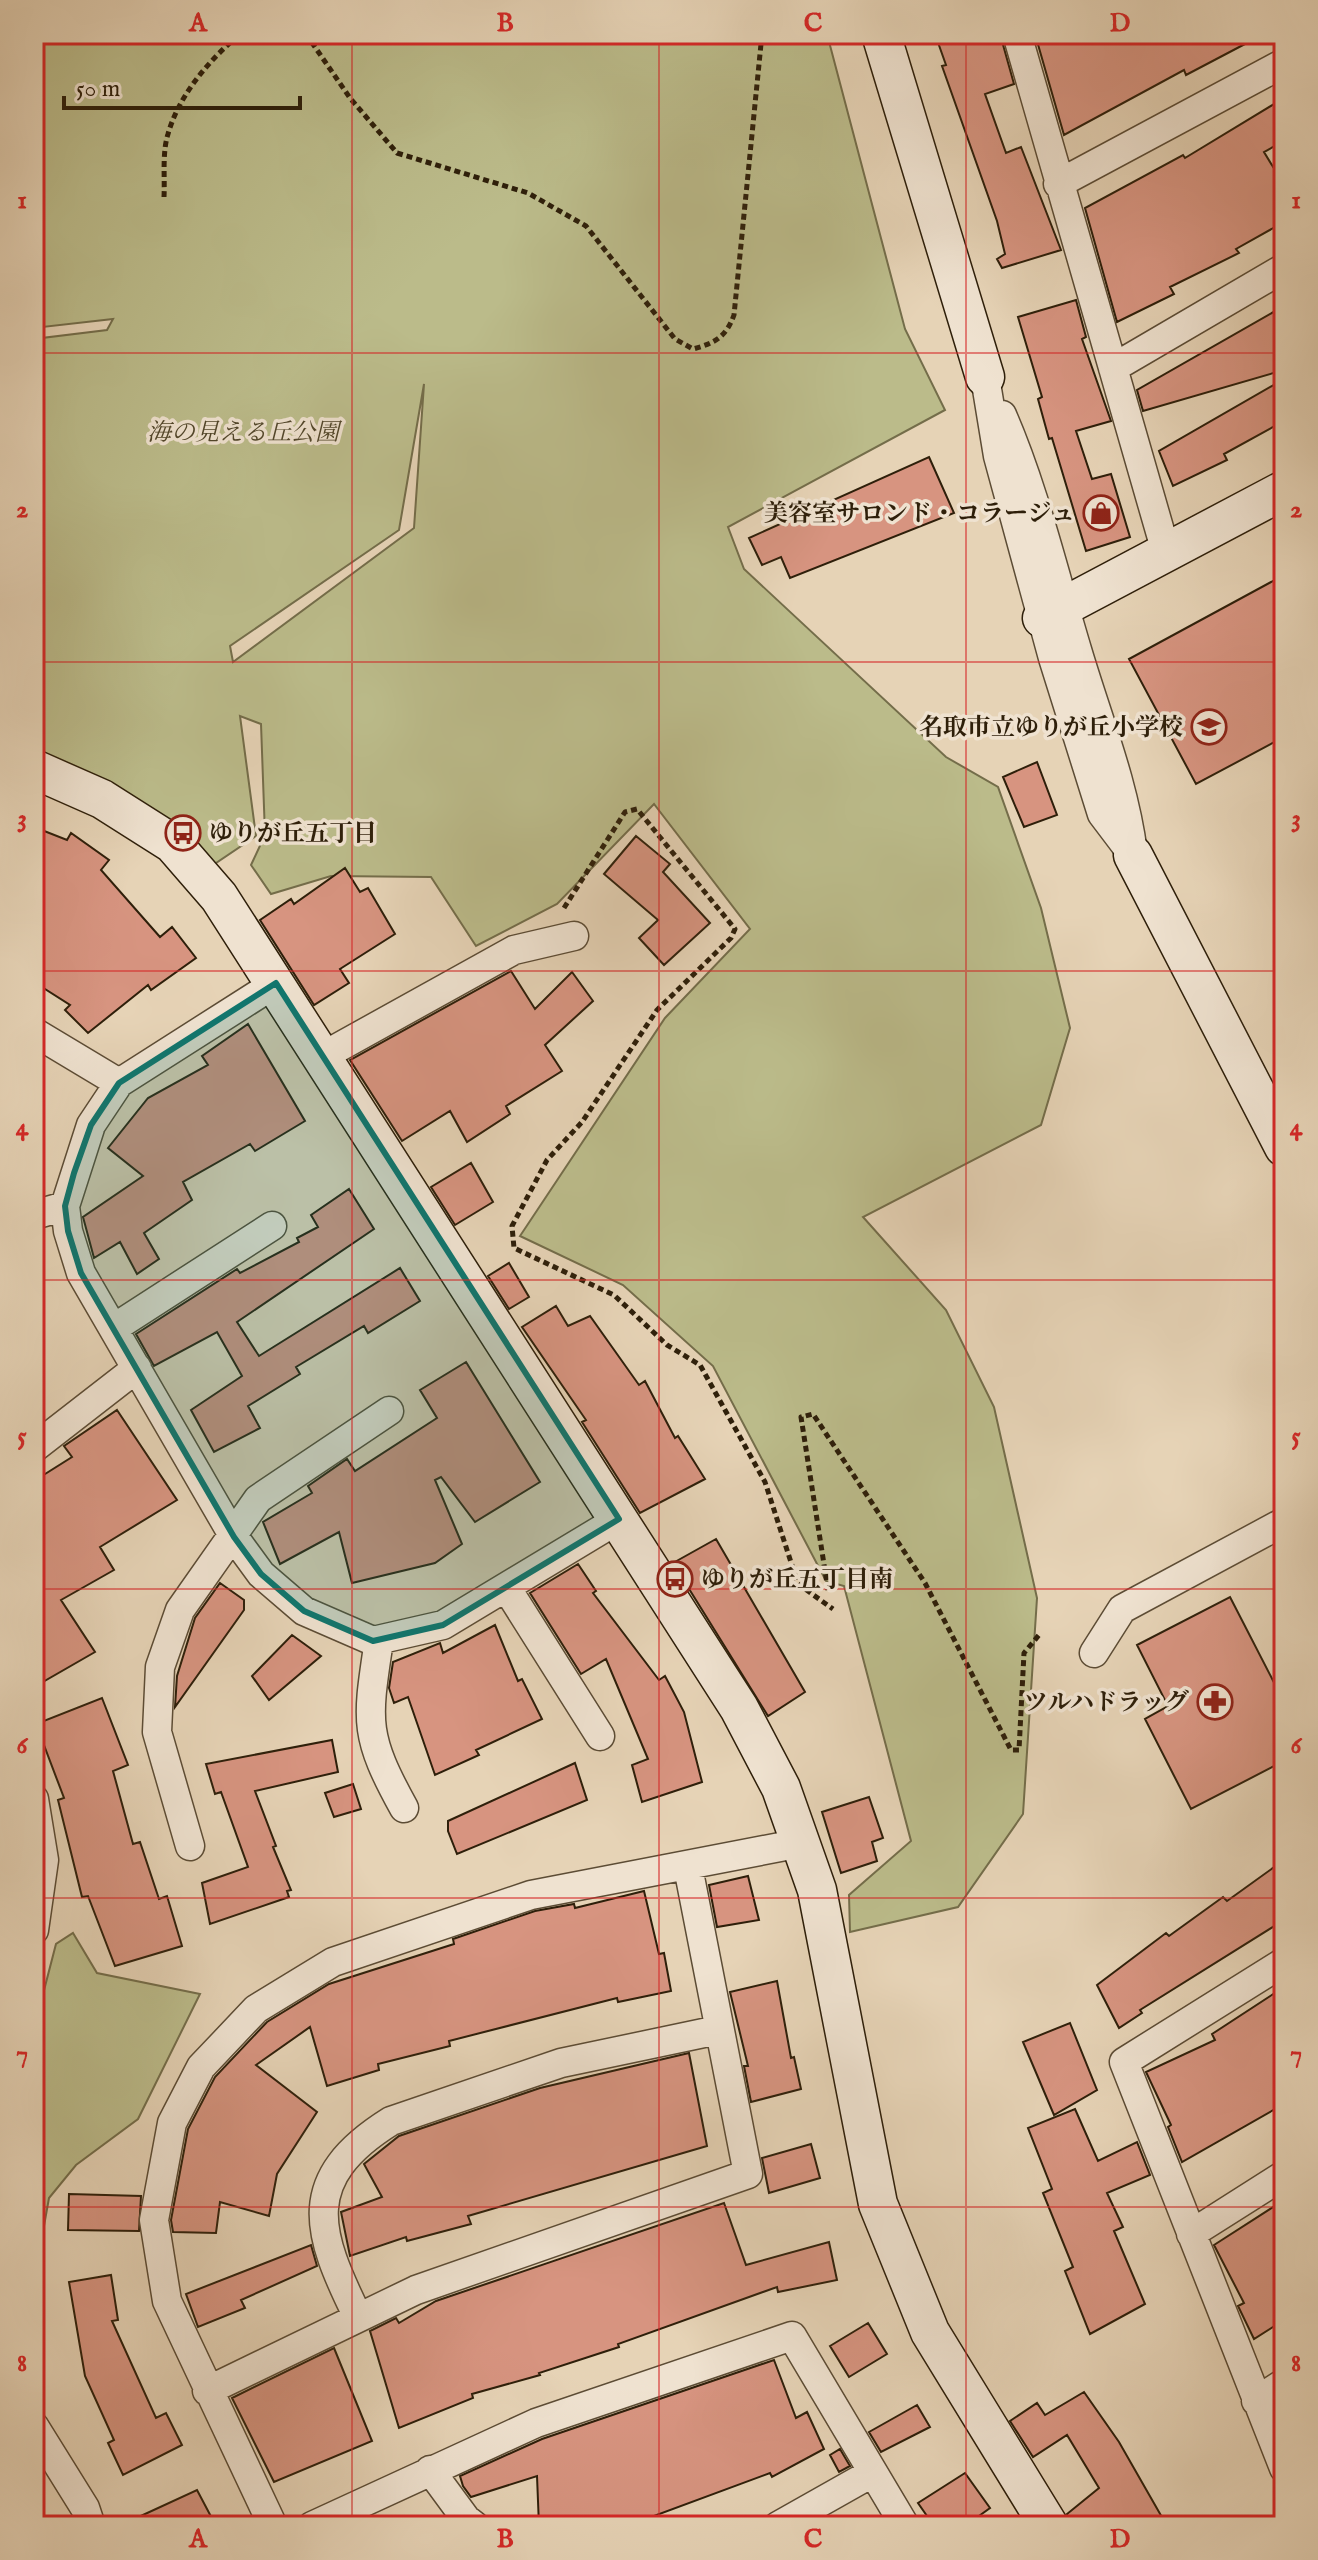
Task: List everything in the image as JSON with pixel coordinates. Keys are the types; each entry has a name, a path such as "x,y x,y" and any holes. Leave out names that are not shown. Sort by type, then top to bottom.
{"street":[{"path":"881,34 985,377 998,456 1053,613 1127,802 1133,855 1284,1147"},
{"path":"1017,34 1166,552"},
{"path":"1058,184 1284,63"},
{"path":"1113,368 1284,268"},
{"path":"1053,613 1284,490"},
{"path":"34,769 102,799 173,844 219,897 739,1708 781,1788 817,1890 878,2204 930,2332 1049,2526"},
{"path":"323,1056 514,950 574,936"},
{"path":"276,983 119,1083 91,1125 65,1206 68,1231 81,1273 234,1537 261,1574 304,1611 373,1641 443,1625 619,1519"},
{"path":"34,1032 119,1083"},
{"path":"34,1215 65,1206"},
{"path":"114,1328 272,1226"},
{"path":"34,1448 137,1368"},
{"path":"190,1846 157,1732 160,1667 180,1610 258,1499 389,1411"},
{"path":"1094,1653 1122,1609 1284,1522"},
{"path":"506,1587 600,1736"},
{"path":"379,1640 370,1700 370,1731 380,1763 404,1808"},
{"path":"34,1801 44,1860 34,1930"},
{"path":"273,2526 167,2301 154,2220 172,2123 201,2067 256,2009 333,1962 531,1895 801,1843"},
{"path":"207,2391 416,2290 748,2174 688,1867"},
{"path":"1284,1962 1124,2062 1284,2468"},
{"path":"358,2317 330,2260 324,2238 326,2193 341,2161 366,2137 391,2121 561,2063 718,2030"},
{"path":"1191,2234 1284,2175"},
{"path":"312,2526 536,2423 792,2336 905,2526"},
{"path":"1256,2401 1284,2383"},
{"path":"34,2426 85,2508 91,2526"},
{"path":"430,2470 466,2519 475,2526"},
{"path":"778,2526 872,2473"}],"path":[{"path":"164,197 167,135 202,71 240,34"},
{"path":"306,34 350,98 397,153 528,193 586,226 675,339 693,349 712,344 728,333 734,315 762,34"},
{"path":"527,948 568,903 625,812 637,809 735,929 731,938 657,1010 582,1122 547,1160 512,1226 514,1248 614,1295 667,1345 700,1365 765,1482 798,1584 833,1609"},
{"path":"828,1590 801,1417 813,1414 925,1583 1011,1750 1019,1750 1024,1653 1039,1635"}],"highlighted area":[{"path":"276,983 619,1519 443,1625 373,1641 304,1611 261,1574 234,1537 81,1273 68,1231 65,1206 74,1173 91,1125 119,1083"}],"green space":[{"name":"海の見える丘公園","path":"34,34 827,34 905,329 945,410 728,527 744,569 946,757 998,787 1041,908 1070,1028 1041,1125 863,1217 946,1310 994,1407 1037,1598 1023,1814 958,1907 850,1932 849,1895 911,1841 844,1586 826,1581 713,1366 623,1285 520,1236 665,1018 750,929 654,804 557,904 476,946 431,877 331,876 271,894 251,865 265,835 261,724 240,716 256,836 213,865 45,753 34,750 34,339 107,330 113,319 34,328","holes":["424,384 414,528 233,662 230,646 399,530"]},
{"path":"73,1933 97,1973 200,1994 138,2119 76,2165 49,2198 42,2237 37,2348 34,2345 34,2029 56,1944"}],"building":[{"path":"935,34 1000,34 1014,84 985,94 1006,153 1021,147 1061,250 1002,268 997,259 1005,254 997,221 942,66 946,65"},
{"path":"1035,34 1264,34 1186,75 1184,70 1064,135"},
{"path":"1284,98 1284,141 1264,152 1284,185 1284,222 1236,249 1239,253 1170,287 1174,294 1117,322 1085,208 1183,155 1185,158"},
{"path":"1076,300 1086,337 1082,339 1111,421 1076,431 1092,479 1111,474 1130,537 1086,551 1052,438 1049,439 1038,399 1042,397 1018,317"},
{"path":"1284,306 1284,370 1143,411 1137,390"},
{"path":"1284,379 1284,421 1224,454 1227,460 1173,486 1159,451"},
{"path":"929,457 954,513 790,578 781,557 762,565 749,538"},
{"path":"1284,575 1284,737 1196,784 1129,659"},
{"path":"1037,762 1057,815 1024,827 1003,777"},
{"path":"34,827 67,840 71,833 109,860 101,870 160,937 172,927 196,958 151,990 148,985 88,1033 65,1010 70,1005 34,982"},
{"path":"636,836 670,864 663,872 710,923 664,965 639,938 658,920 604,874"},
{"path":"345,868 360,892 368,888 395,934 340,969 349,983 314,1005 260,920 291,899 294,904"},
{"path":"511,971 535,1009 572,972 593,1001 545,1045 562,1071 506,1106 510,1114 467,1142 450,1111 402,1141 350,1060"},
{"path":"248,1024 305,1121 255,1151 250,1144 183,1182 192,1200 144,1233 159,1259 137,1274 120,1242 94,1258 83,1217 143,1176 108,1148 148,1098 208,1065 202,1056"},
{"path":"471,1163 493,1202 455,1225 431,1187"},
{"path":"349,1189 374,1229 237,1322 259,1356 400,1268 420,1301 368,1333 364,1326 296,1367 300,1374 248,1406 260,1428 214,1452 191,1410 242,1376 217,1332 154,1366 136,1334 237,1269 240,1273 299,1242 297,1238 318,1227 311,1215"},
{"path":"509,1263 529,1297 509,1309 488,1276"},
{"path":"556,1306 568,1326 590,1316 639,1385 645,1381 675,1438 678,1436 705,1479 640,1513 582,1422 586,1420 522,1327"},
{"path":"466,1362 540,1482 475,1522 441,1477 435,1480 462,1544 435,1563 352,1583 339,1532 280,1564 263,1522 312,1493 308,1486 347,1459 355,1471 437,1418 420,1390"},
{"path":"117,1410 177,1500 100,1547 114,1570 61,1600 95,1652 34,1687 34,1481 72,1457 64,1446"},
{"path":"716,1539 805,1692 768,1716 673,1563"},
{"path":"578,1564 596,1591 593,1593 659,1680 665,1676 684,1712 702,1782 642,1802 632,1765 648,1759 606,1659 581,1674 530,1593"},
{"path":"220,1583 244,1600 244,1610 175,1707 177,1676 195,1618"},
{"path":"1230,1597 1284,1702 1284,1761 1191,1809 1145,1719 1168,1706 1137,1645"},
{"path":"495,1625 518,1681 522,1679 542,1719 476,1750 479,1755 435,1775 408,1697 394,1703 389,1688 393,1662 440,1643 443,1653"},
{"path":"292,1635 321,1656 269,1700 252,1676"},
{"path":"102,1698 128,1765 113,1771 133,1844 140,1842 159,1899 167,1896 182,1946 115,1966 88,1896 82,1897 58,1800 64,1798 36,1724"},
{"path":"332,1740 338,1772 255,1791 291,1890 287,1891 289,1897 210,1924 202,1883 248,1867 221,1792 215,1794 206,1764"},
{"path":"575,1763 587,1800 457,1854 448,1831 448,1821"},
{"path":"353,1784 361,1809 334,1817 325,1793"},
{"path":"869,1797 883,1838 872,1842 877,1861 841,1873 822,1812"},
{"path":"1284,1860 1284,1920 1140,2010 1142,2013 1119,2028 1097,1985 1166,1933 1169,1936 1223,1897 1227,1901"},
{"path":"748,1876 759,1920 717,1927 709,1885"},
{"path":"644,1891 659,1954 664,1953 671,1991 618,2002 617,1998 449,2041 450,2046 378,2064 379,2070 327,2086 310,2027 256,2065 317,2112 277,2174 269,2216 220,2202 216,2233 173,2232 171,2220 188,2129 215,2077 267,2022 329,1984 454,1944 453,1939 535,1911 574,1904 575,1908"},
{"path":"777,1981 791,2058 794,2057 801,2089 751,2102 744,2066 748,2066 730,1992"},
{"path":"1284,1987 1284,2104 1182,2162 1168,2127 1171,2125 1146,2072 1215,2040 1212,2034"},
{"path":"1070,2023 1097,2090 1054,2115 1023,2042"},
{"path":"689,2053 707,2146 468,2216 471,2224 407,2241 406,2237 350,2256 341,2212 382,2197 364,2164 399,2136 540,2088"},
{"path":"1075,2109 1098,2161 1137,2142 1150,2175 1107,2193 1123,2227 1114,2231 1145,2304 1090,2334 1065,2271 1073,2267 1043,2193 1052,2189 1028,2128"},
{"path":"811,2144 820,2178 769,2193 762,2158"},
{"path":"69,2194 141,2196 139,2231 68,2230"},
{"path":"1284,2200 1284,2320 1254,2339 1238,2306 1244,2303 1214,2245"},
{"path":"724,2203 746,2265 829,2242 837,2280 778,2292 777,2287 540,2375 472,2394 473,2398 399,2428 370,2331 396,2318 399,2323 436,2301"},
{"path":"311,2245 317,2266 241,2300 245,2308 198,2327 186,2294"},
{"path":"111,2275 118,2320 112,2321 156,2418 166,2413 182,2445 123,2475 108,2443 114,2440 85,2376 69,2282"},
{"path":"868,2323 887,2354 849,2377 830,2346"},
{"path":"334,2348 372,2441 274,2482 232,2398"},
{"path":"774,2360 796,2418 807,2412 824,2449 772,2477 770,2473 627,2526 539,2526 537,2476 471,2497 463,2486 460,2476 542,2439"},
{"path":"1084,2392 1119,2442 1167,2526 1071,2526 1067,2514 1099,2488 1067,2435 1033,2457 1010,2421 1037,2403 1045,2415"},
{"path":"917,2405 930,2427 881,2452 869,2432"},
{"path":"840,2449 850,2466 839,2472 830,2455"},
{"path":"965,2473 990,2508 965,2526 934,2526 918,2503"},
{"path":"197,2490 216,2526 119,2526"}],"place":[{"name":"美容室サロンド・コラージュ","path":"1101,513"},
{"name":"名取市立ゆりが丘小学校","path":"1209,727"},
{"name":"ゆりが丘五丁目","path":"183,833"},
{"name":"ゆりが丘五丁目南","path":"675,1579"},
{"name":"ツルハドラッグ","path":"1215,1702"}]}
